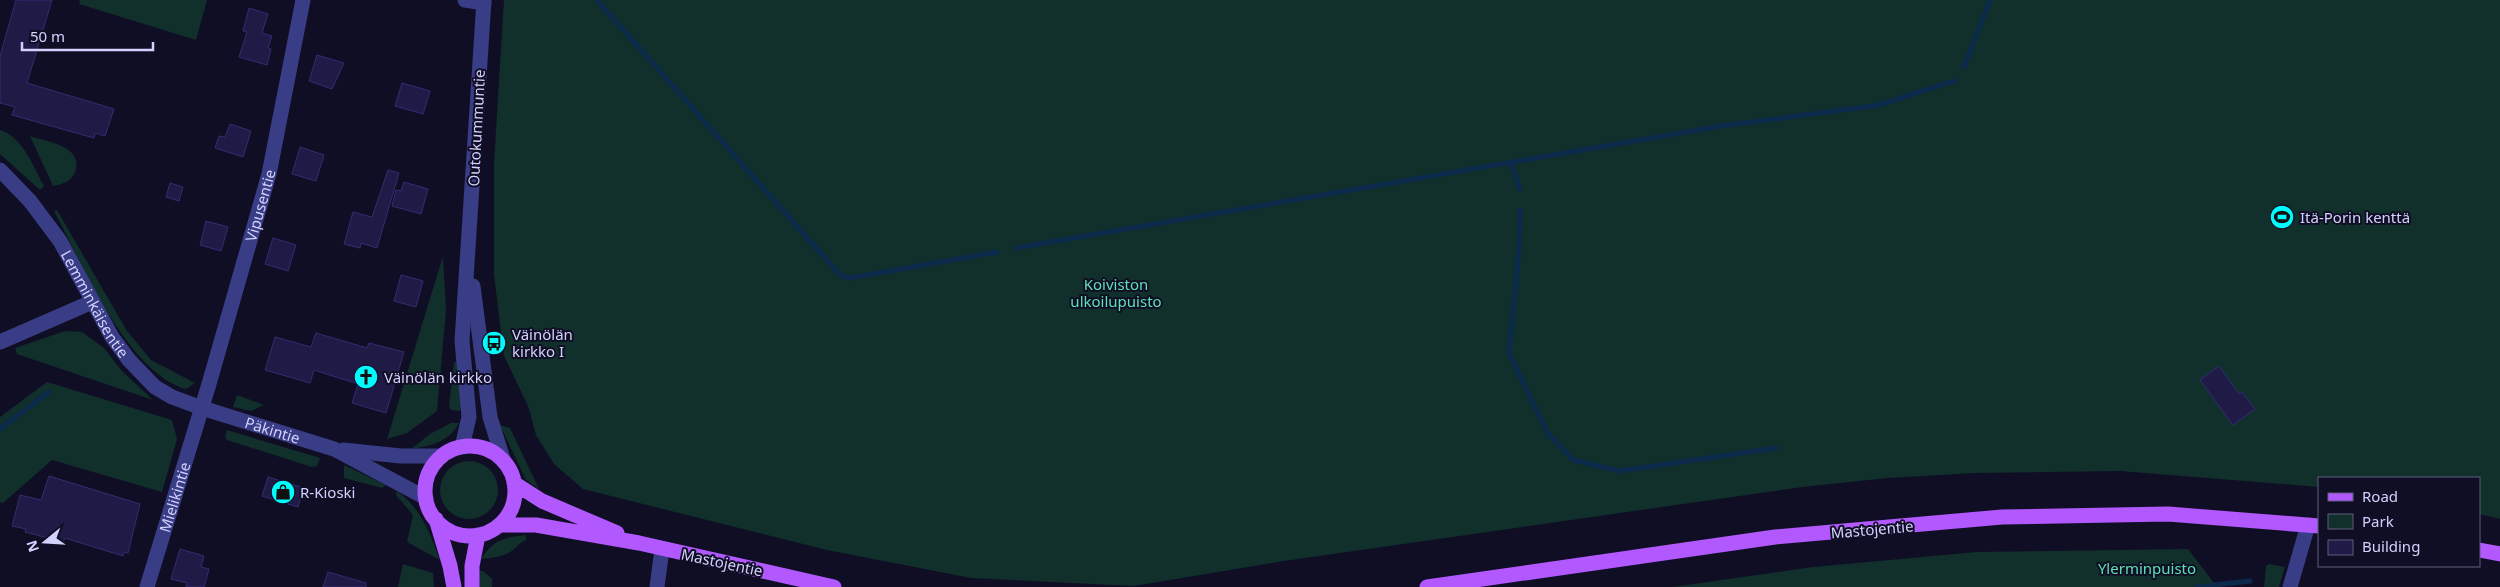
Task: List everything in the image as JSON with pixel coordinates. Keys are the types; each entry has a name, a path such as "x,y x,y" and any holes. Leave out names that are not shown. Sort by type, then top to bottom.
{"main road":[{"path":"436,520 455,533 478,535 499,525 512,506 514,483 504,462 486,449 462,447 442,456 428,476 426,498 436,520 450,566 454,587"},
{"name":"Mastojentie","path":"514,483 542,501 640,543"},
{"name":"Mastojentie","path":"1427,587 1775,537 2002,517 2168,514 2313,526"},
{"name":"Mastojentie","path":"499,525 536,525 640,543 834,587"},
{"path":"472,587 472,566 478,535"},
{"path":"2480,550 2500,554"}],"street":[{"name":"Vipusentie","path":"207,409 269,174 303,0"},
{"path":"465,0 484,2"},
{"name":"Outokummuntie","path":"462,447 469,417 462,341 484,2"},
{"name":"Lemminkäisentie","path":"0,170 30,201 60,241 112,337 129,360 155,387 172,397 207,409"},
{"name":"Outokummuntie","path":"469,255 490,417 504,462"},
{"path":"0,342 92,302"},
{"name":"Päkintie","path":"207,409 334,449 426,498"},
{"name":"Mielikintie","path":"147,587 207,409"},
{"name":"Päkintie","path":"334,449 401,456 442,456"},
{"path":"2290,587 2313,526"},
{"path":"657,587 662,549"}],"green space":[{"path":"80,0 207,0 196,40 79,4"},
{"name":"Koiviston ulkoilupuisto","path":"504,0 2500,0 2500,519 2480,514 2480,477 2318,477 2318,487 2120,471 1975,473 1888,478 1802,487 1284,561 1134,586 971,578 827,550 583,489 554,464 536,435 528,406 504,356 494,275 494,162"},
{"path":"0,130 15,139 26,153 44,186 40,190 0,154"},
{"path":"30,136 63,146 74,156 76,163 75,172 69,180 53,186"},
{"path":"57,210 127,331 151,360 195,383 186,389 165,379 144,362 108,314 54,211"},
{"path":"443,256 446,311 437,411 407,433 387,439"},
{"path":"65,331 82,332 104,348 121,370 153,400 17,354 15,348"},
{"path":"454,362 457,362 462,408 459,411 451,410 449,406"},
{"path":"47,382 172,420 177,439 162,492 52,460 3,503 0,502 0,417"},
{"path":"237,395 264,405 251,411 233,407"},
{"path":"451,423 459,423 445,439 411,449 430,434"},
{"path":"500,425 510,428 539,489 526,480"},
{"path":"227,430 320,458 317,466 312,467 227,440 225,437"},
{"path":"463,461 475,461 490,469 498,484 498,496 490,511 475,519 463,519 448,511 440,496 440,484 448,469"},
{"path":"344,465 386,485 382,488 344,478"},
{"path":"397,491 413,506 424,522 440,560 407,542 413,515 396,495"},
{"path":"526,535 526,540 506,554 481,559 495,543 511,537"},
{"name":"Ylerminpuisto","path":"2188,549 2217,587 1672,587 1813,567 1977,552"},
{"path":"403,564 433,573 434,587 398,587"},
{"path":"2269,564 2285,567 2279,587 2264,587 2266,566"},
{"path":"478,571 483,571 492,579 492,587 479,587"}],"building":[{"path":"16,0 52,0 27,83 114,109 105,136 95,133 94,138 12,115 15,107 0,103 0,56"},
{"path":"249,8 268,14 262,33 272,36 268,48 271,49 267,65 239,57 247,32 243,31"},
{"path":"317,55 344,63 332,89 309,81"},
{"path":"402,83 430,91 423,114 395,106"},
{"path":"230,124 251,131 243,157 215,148 219,136 225,137"},
{"path":"300,147 324,155 316,181 292,174"},
{"path":"388,170 399,173 377,248 361,243 360,248 344,244 353,212 372,217"},
{"path":"404,182 428,189 421,214 392,206 396,190 401,191"},
{"path":"170,183 183,187 179,201 166,197"},
{"path":"206,221 228,227 221,251 200,245"},
{"path":"273,238 296,245 288,271 265,264"},
{"path":"401,275 423,281 416,307 394,301"},
{"name":"Väinölän kirkko","path":"316,333 367,348 369,343 404,352 386,413 352,403 358,384 314,370 310,383 265,370 275,337 311,347"},
{"path":"2219,366 2239,394 2242,392 2255,409 2233,425 2200,380"},
{"path":"49,476 140,504 128,553 124,552 123,556 65,538 63,542 25,532 26,529 12,526 20,495 41,500"},
{"name":"R-Kioski","path":"268,477 304,488 298,507 262,496"},
{"path":"180,549 204,556 201,567 209,569 204,587 186,587 187,583 171,579"},
{"path":"328,572 366,583 366,587 323,587"}],"waterway":[{"path":"597,0 841,276 850,278 997,252"},
{"path":"1964,67 1990,0"},
{"path":"1016,248 1721,126 1879,105 1954,81"},
{"path":"1511,162 1520,190"},
{"path":"1520,209 1519,251 1509,353 1547,432 1573,460 1620,471 1776,448"},
{"path":"0,429 49,392"},
{"path":"2197,587 2250,581"}],"place":[{"name":"Itä-Porin kenttä","path":"2282,217"},
{"name":"Väinölän kirkko I","path":"494,343"},
{"name":"Väinölän kirkko","path":"366,377"},
{"name":"R-Kioski","path":"283,492"}]}
